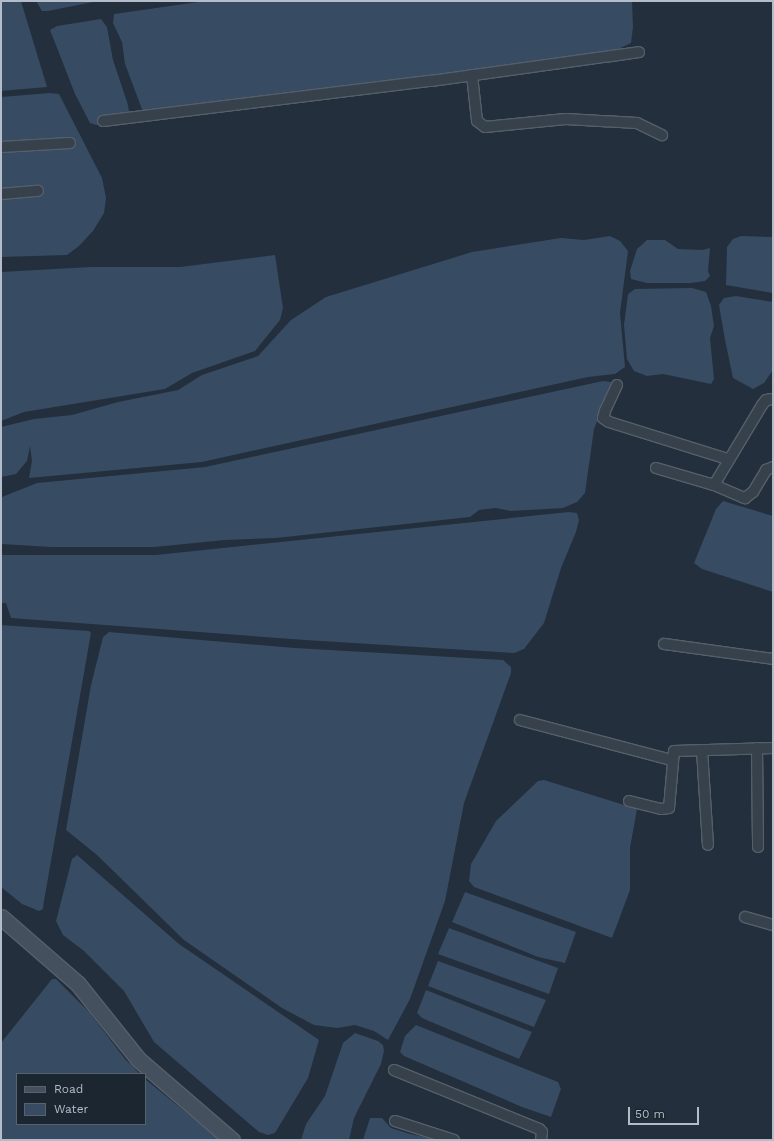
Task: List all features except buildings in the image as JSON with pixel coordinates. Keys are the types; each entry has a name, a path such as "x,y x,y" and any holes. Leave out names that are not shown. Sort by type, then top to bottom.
{"main road":[{"path":"2,919 82,988 138,1059 232,1140"}],"street":[{"path":"102,121 472,75 639,52"},
{"path":"472,75 478,121 485,127 566,119 637,123 662,135"},
{"path":"1,147 70,143"},
{"path":"1,194 38,191"},
{"path":"617,386 603,418 609,422 728,459"},
{"path":"714,485 728,459 762,405 772,399"},
{"path":"656,468 714,485 745,498 753,492 766,470 773,467"},
{"path":"664,644 773,659"},
{"path":"520,720 671,760"},
{"path":"757,748 758,847"},
{"path":"629,801 661,809 669,808 671,760 674,751 773,748"},
{"path":"702,750 708,845"},
{"path":"745,917 773,925"},
{"path":"394,1070 539,1129 542,1132 541,1140"},
{"path":"395,1121 454,1140"}],"water":[{"path":"1,1 21,1 47,87 1,91"},
{"path":"36,1 98,1 42,11"},
{"path":"205,1 632,1 633,27 631,43 612,52 452,76 143,112 125,64 122,42 113,23 114,14"},
{"path":"101,19 107,27 113,60 128,105 130,119 96,125 90,123 75,94 50,30 57,26"},
{"path":"50,93 59,94 102,178 106,198 104,213 93,231 79,246 67,255 1,257 1,97"},
{"path":"610,236 620,241 628,251 620,313 625,367 615,374 588,377 202,462 29,478 32,461 30,446 27,461 16,474 1,477 1,427 34,419 72,415 118,402 178,390 202,375 258,356 291,320 326,297 472,252 561,238 584,240"},
{"path":"741,236 773,237 773,293 726,285 727,247 733,239"},
{"path":"647,240 665,240 678,249 703,250 710,248 708,271 710,276 705,281 691,283 647,283 631,279 630,271 637,249"},
{"path":"275,255 283,308 280,320 255,351 192,373 165,389 24,412 1,421 1,272 91,267 180,267"},
{"path":"692,288 706,292 711,306 714,326 710,338 714,379 711,384 663,374 647,376 634,371 627,359 624,325 628,294 635,289"},
{"path":"736,296 773,302 773,370 764,383 753,389 733,378 725,340 719,305 724,298"},
{"path":"603,381 611,382 611,386 594,429 585,493 577,502 563,508 511,511 496,508 479,510 470,517 276,538 225,540 154,547 51,547 1,544 2,497 37,483 205,467"},
{"path":"723,501 773,516 773,592 702,569 694,563 716,509"},
{"path":"569,512 577,513 579,520 576,532 561,568 544,623 524,649 514,653 305,640 11,618 6,603 1,603 1,555 156,555"},
{"path":"1,625 89,631 91,633 43,909 39,911 22,904 1,887"},
{"path":"109,632 295,648 503,660 511,667 511,673 464,803 445,901 410,999 388,1040 374,1031 355,1025 337,1028 314,1025 282,1008 184,940 97,855 66,830 91,685 103,637"},
{"path":"544,780 637,809 630,848 630,890 612,938 474,887 469,881 471,864 496,821 538,781"},
{"path":"77,855 179,944 319,1040 308,1078 275,1133 268,1135 259,1132 154,1042 124,991 84,951 63,935 56,921 72,859"},
{"path":"465,892 576,932 565,963 538,957 452,922"},
{"path":"449,928 558,968 549,994 438,954"},
{"path":"438,961 546,1000 534,1027 428,986"},
{"path":"52,979 56,979 89,1012 125,1059 139,1073 16,1073 16,1125 146,1125 146,1080 220,1140 1,1140 1,1043"},
{"path":"426,990 532,1032 519,1059 422,1018 417,1013"},
{"path":"416,1025 558,1082 561,1089 551,1117 522,1107 404,1056 400,1052 405,1036"},
{"path":"355,1033 378,1041 383,1045 384,1051 381,1064 354,1118 349,1140 301,1140 306,1124 325,1096 343,1043"},
{"path":"370,1118 382,1118 391,1128 410,1134 440,1140 363,1140"}]}
